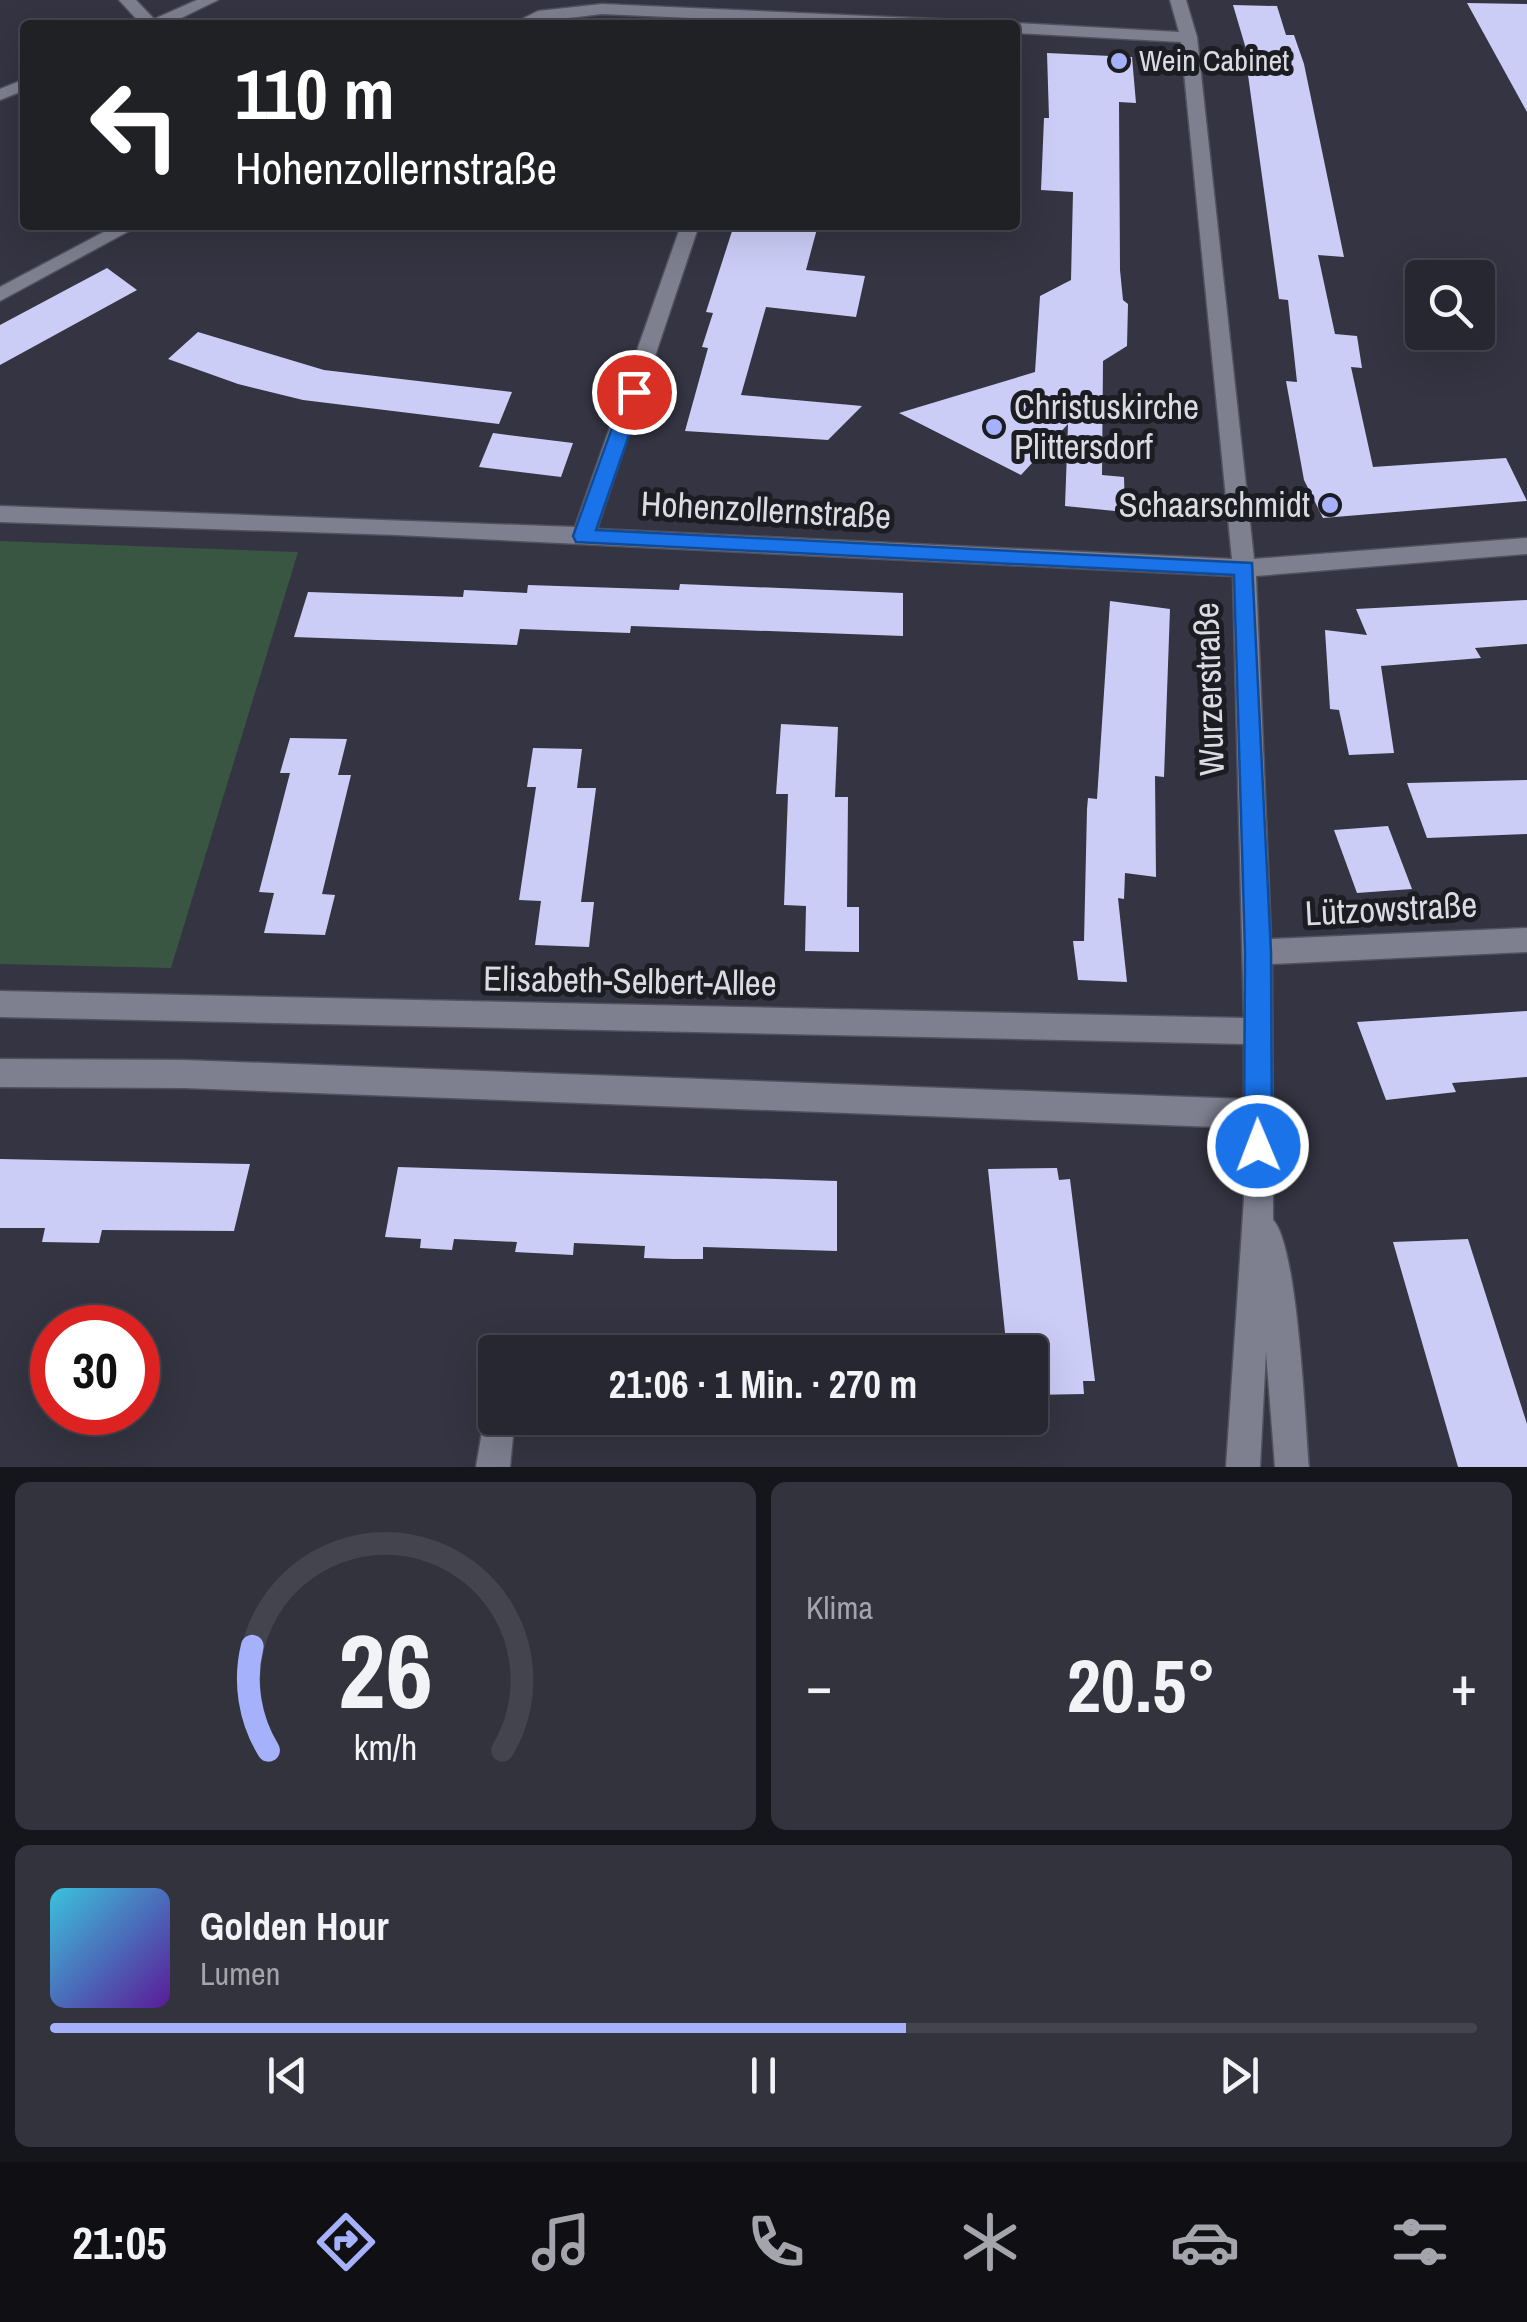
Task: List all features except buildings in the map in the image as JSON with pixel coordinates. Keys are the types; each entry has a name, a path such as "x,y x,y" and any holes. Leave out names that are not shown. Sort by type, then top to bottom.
{"street":[{"path":"128,0 147,20"},
{"path":"164,20 210,0"},
{"name":"Wurzerstraße","path":"1178,0 1189,37 1244,568 1258,952 1260,1198 1243,1467"},
{"path":"529,20 602,8 757,20"},
{"path":"1020,28 1189,37"},
{"path":"0,295 122,230"},
{"path":"583,536 688,230"},
{"name":"Hohenzollernstraße","path":"0,514 583,536 1244,568 1527,546"},
{"name":"Lützowstraße","path":"1258,952 1527,940"},
{"name":"Elisabeth-Selbert-Allee","path":"0,1004 1258,1031"},
{"path":"0,1073 184,1074 1257,1114"},
{"name":"Wurzerstraße","path":"1260,1198 1277,1287 1292,1467"},
{"path":"492,1467 496,1435"}],"green space":[{"path":"0,541 298,552 171,968 0,964"}],"place":[{"name":"Wein Cabinet","path":"1119,61"},
{"name":"Christuskirche Plittersdorf","path":"994,427"},
{"name":"Schaarschmidt","path":"1330,505"}],"route":[{"path":"634,392 583,536 1244,568 1258,952 1258,1146"}]}
